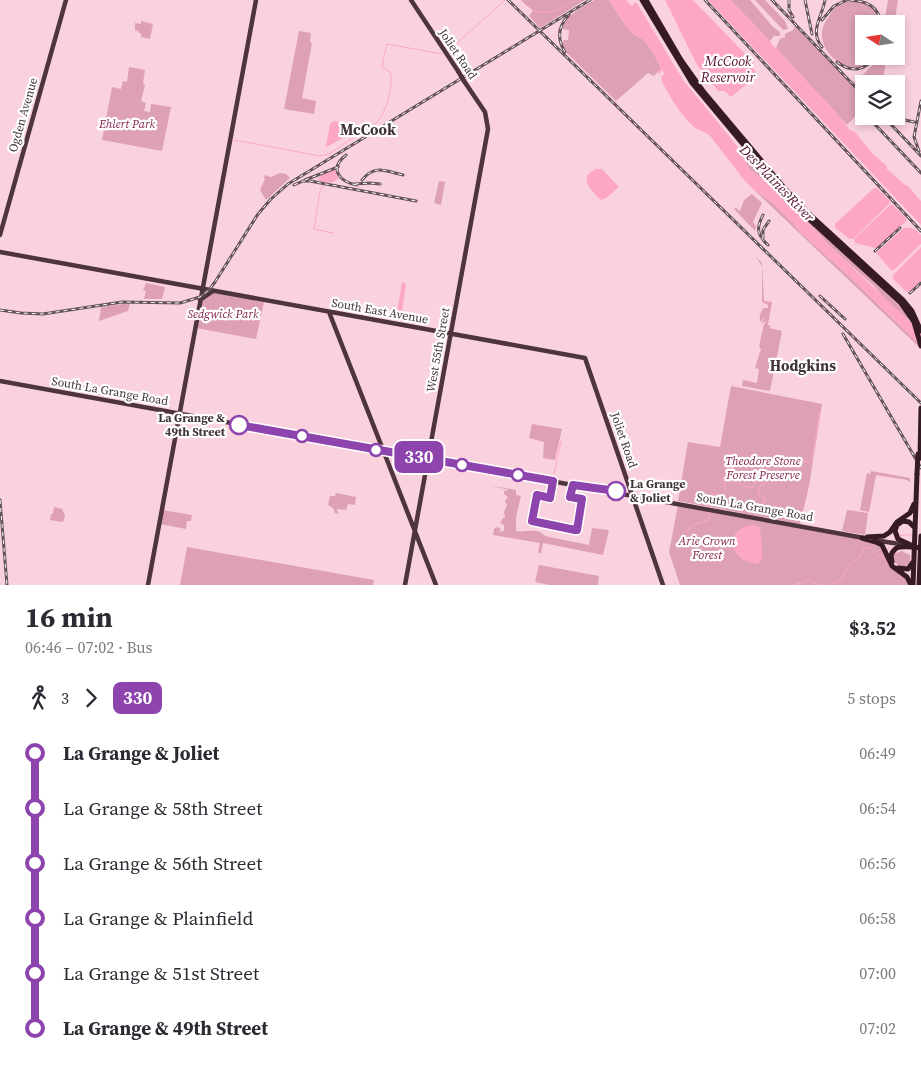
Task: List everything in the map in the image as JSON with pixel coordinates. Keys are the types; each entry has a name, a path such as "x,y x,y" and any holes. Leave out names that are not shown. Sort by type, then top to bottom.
{"highway":[{"path":"642,0 692,83 782,191 804,214 895,296 910,312 921,346"},
{"path":"646,0 681,60 703,91 806,211 890,287 910,312 921,331"},
{"path":"915,585 921,409"},
{"path":"864,537 884,536 890,532 897,522 910,513 914,505 918,476"},
{"path":"915,585 914,555 911,545 916,484"},
{"path":"915,585 921,536"},
{"path":"864,537 882,546 892,566 915,585"},
{"path":"914,555 913,563 907,570 899,569 893,564 891,557 894,550 900,546 911,545 921,548"}],"main road":[{"name":"Ogden Avenue","path":"0,235 66,0"},
{"path":"148,585 256,0"},
{"name":"Joliet Road","path":"411,0 488,119"},
{"name":"West 55th Street","path":"414,524 429,459 452,334 487,135 488,119"},
{"path":"226,133 229,134 232,131"},
{"name":"South East Avenue","path":"0,252 585,358"},
{"path":"200,301 213,291"},
{"path":"329,312 414,524 416,540 436,585"},
{"path":"453,326 454,333 462,336"},
{"name":"Joliet Road","path":"585,358 663,585"},
{"name":"South La Grange Road","path":"0,382 911,545"},
{"path":"626,493 629,486"},
{"name":"South La Grange Road","path":"600,490 632,495"},
{"path":"405,585 416,540"}],"green space":[{"path":"521,0 585,0 540,28 529,16 533,11"},
{"path":"594,0 609,0 626,26 644,40 661,68 654,76 648,73 616,101 567,53 562,43 564,40 568,40 569,30 562,29 567,19"},
{"path":"730,0 750,0 773,27 780,32 780,36 774,36 770,41"},
{"path":"755,0 765,0 785,21 788,29 783,30"},
{"path":"888,0 898,0 896,15 886,15"},
{"path":"847,1 866,4 874,9 878,15 855,15 855,65 864,65 860,67 851,67 835,59 828,53 822,36 824,25 834,9"},
{"path":"141,21 153,24 150,39 141,37 138,29 135,31 135,23 141,24"},
{"path":"795,26 855,88 855,116 847,125 776,48 780,39 793,30"},
{"path":"299,31 311,33 310,42 312,43 302,98 316,101 314,114 284,109"},
{"path":"873,65 885,65 884,75 862,75"},
{"name":"Ehlert Park","path":"129,67 145,70 143,83 145,85 141,101 146,103 144,111 150,112 151,104 171,107 162,151 102,140 112,87 121,89 123,81 127,82"},
{"path":"743,149 811,224 896,301 905,311 909,321 834,250 778,191 750,170 741,152"},
{"path":"280,173 286,174 290,178 266,200 260,190 265,175 271,177"},
{"path":"439,181 445,182 441,205 434,203"},
{"path":"753,189 773,203 801,233 848,275 919,344 919,347"},
{"path":"752,194 762,203 753,222 756,226 755,231 734,209 736,208 740,211 744,200"},
{"path":"756,257 762,263 764,301 772,302 768,325 771,326 769,328 782,331 770,391 742,386 743,380 757,383 759,369 755,368 761,349 759,346 764,324 767,321 761,323 765,317 760,322 761,312 764,308 768,308 768,305 762,302 762,266"},
{"path":"146,283 165,287 162,299 144,299 146,291 143,291"},
{"name":"Sedgwick Park","path":"213,293 264,302 256,339 196,328 201,301"},
{"path":"130,303 128,311 99,321 101,307"},
{"name":"Theodore Stone Forest Preserve","path":"731,386 822,404 809,486 800,524 678,501 688,442 720,447"},
{"path":"532,424 562,429 555,460 543,458 544,442 529,438"},
{"path":"871,471 910,478 910,482 876,475 869,512 860,510 867,473 870,474"},
{"path":"489,485 516,490 516,495 521,496 516,518 516,531 535,531 545,536 589,545 592,528 609,530 603,555 543,543 541,553 538,553 540,543 493,535 494,529 497,527 501,529 498,534 504,531 504,525 500,523 505,517 504,512 507,505 505,501 508,497 504,494 504,491 509,490"},
{"path":"336,493 356,497 355,505 348,504 346,510 337,509 338,514 335,513 333,508 328,505 330,496 335,496"},
{"name":"Arie Crown Forest","path":"678,505 869,541 882,549 890,564 910,585 680,585 669,552"},
{"path":"54,507 62,509 65,515 63,522 50,520"},
{"path":"162,510 192,515 191,521 187,521 186,529 160,524"},
{"path":"847,510 868,513 865,535 842,531"},
{"path":"187,547 374,580 373,585 180,585"},
{"path":"902,551 910,555 910,562 905,567 899,566 893,561 893,554"},
{"path":"539,565 599,576 598,585 550,585 535,582"}],"water":[{"path":"609,0 626,0 632,6 637,3 683,80 741,152 750,170 778,191 834,250 921,332 921,346 848,275 801,233 773,203 753,189 710,136 695,128 683,116 661,80 665,74 662,70 659,74 657,72 661,68 654,54 644,40 626,26"},
{"name":"McCook Reservoir","path":"665,0 693,0 754,63 751,66 756,72 748,83 731,97 724,91 718,91 697,65"},
{"path":"708,0 730,0 772,45 778,50 780,49 779,51 783,56 836,112 850,130 855,132 872,153 887,166 887,169 907,185 921,201 921,225"},
{"path":"334,121 357,125 348,135 327,147 330,124"},
{"path":"596,169 602,169 619,187 601,200 590,188 587,180 587,176"},
{"path":"335,170 338,179 333,182 318,180 321,174"},
{"path":"874,188 877,188 890,203 853,239 850,239 835,228 835,224"},
{"path":"891,204 906,218 906,221 878,248 855,243 854,239"},
{"path":"904,228 914,228 921,235 921,244 894,270 891,270 876,253"},
{"path":"921,247 921,283 908,293 893,279 893,275"},
{"path":"402,282 406,284 401,318 396,318"},
{"path":"752,525 759,526 760,532 762,559 758,564 741,558 733,546 733,539 736,533 742,528"}],"waterway":[{"path":"456,44 505,0"},
{"path":"521,0 534,10 541,12 555,11 575,0"},
{"path":"386,48 387,44 442,54"},
{"path":"449,50 454,45"},
{"path":"384,55 386,49"},
{"path":"355,136 375,124 386,107 391,77 390,72 382,67 384,57"},
{"path":"240,141 320,156 329,154 353,138"},
{"path":"324,184 320,191 314,229 333,233"},
{"path":"708,507 709,498 713,493 721,496 725,495 725,485 722,480 724,477 752,488 757,481 761,481 765,476 771,461 783,458 806,462 812,461 820,411"},
{"path":"553,479 561,441"},
{"path":"762,516 761,509 765,498 758,495 760,486 766,483 769,470"},
{"path":"686,533 698,523 709,520 709,512"},
{"path":"900,536 913,535"},
{"path":"887,550 891,545"},
{"path":"853,562 861,556 863,548 870,548 878,557 883,555"},
{"path":"830,585 842,579 848,566 852,563"},
{"path":"793,585 809,579 817,585"}],"railway":[{"path":"508,0 921,403"},
{"path":"0,310 43,314 122,302 180,303 200,297 215,282 258,214 288,184 590,0"},
{"path":"705,0 921,231"},
{"path":"772,0 855,87"},
{"path":"789,0 789,10 793,17"},
{"path":"805,0 812,34"},
{"path":"822,47 818,41 816,30 825,0"},
{"path":"822,20 834,6 847,0"},
{"path":"850,0 866,3 875,9 879,15"},
{"path":"565,52 562,47 560,33 565,19 569,15"},
{"path":"837,62 842,66 853,69 867,65"},
{"path":"919,151 914,137 921,101"},
{"path":"905,120 914,122"},
{"path":"876,125 921,173"},
{"path":"892,125 921,156"},
{"path":"346,155 338,165 338,174 346,181 357,185"},
{"path":"305,180 338,167"},
{"path":"362,180 376,170 403,175"},
{"path":"294,185 303,181 310,181 416,201"},
{"path":"355,184 380,184"},
{"path":"763,215 759,224 759,231 768,245"},
{"path":"763,238 763,230 769,221"},
{"path":"875,251 900,228"},
{"path":"910,293 921,283"},
{"path":"820,296 845,319"},
{"path":"843,334 921,468"},
{"path":"0,500 7,585"}],"bus line":[{"name":"330","path":"239,425 553,481 550,498 537,495 532,521 552,526 577,530 582,499 570,497 573,485 616,491"}],"place":[{"name":"La Grange & 49th Street","path":"239,425"},
{"name":"La Grange & Joliet","path":"616,491"}],"district":[{"name":"McCook","path":"368,129"},
{"name":"Hodgkins","path":"803,365"}],"water label":[{"name":"Des Plaines River","path":"777,183"}]}
